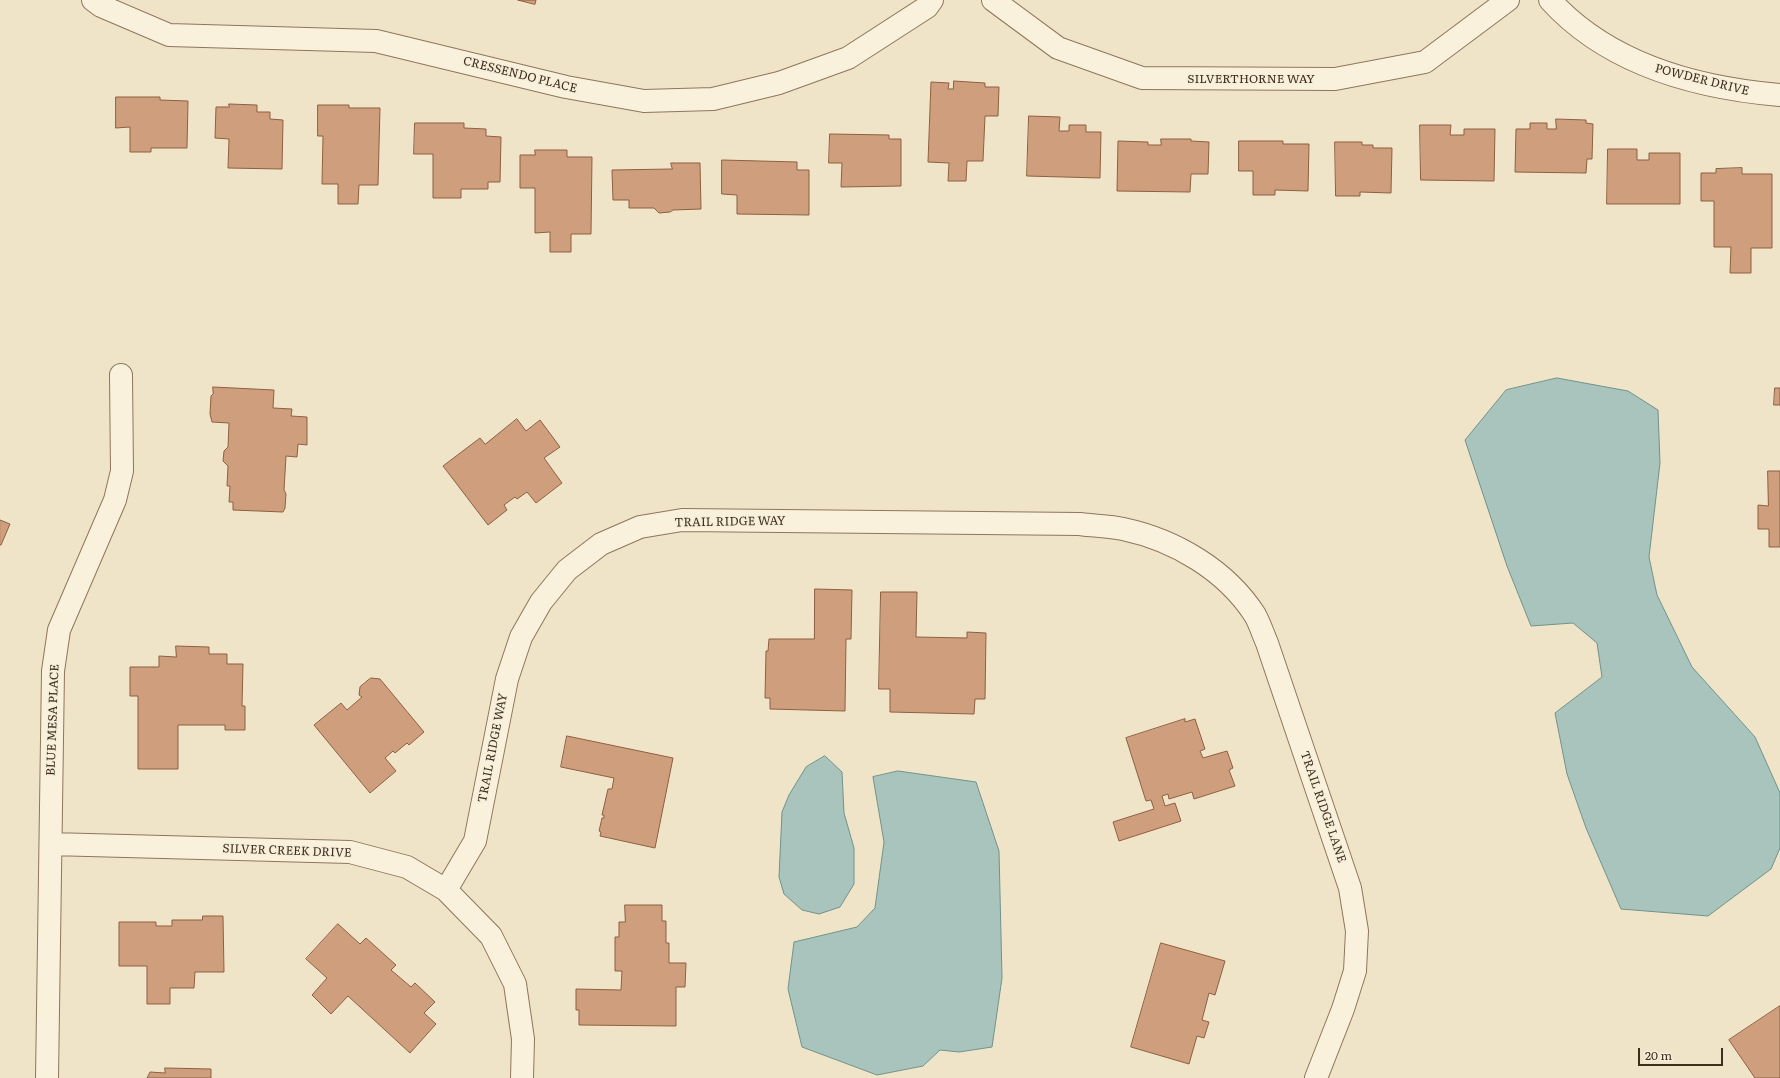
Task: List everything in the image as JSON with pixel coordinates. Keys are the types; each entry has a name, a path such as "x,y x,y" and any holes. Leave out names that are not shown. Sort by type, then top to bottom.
{"street":[{"name":"CRESSENDO PLACE","path":"93,0 100,6 169,35 376,41 566,87 644,101 713,99 779,83 848,58 927,7 932,0"},
{"name":"SILVERTHORNE WAY","path":"993,0 1058,48 1142,78 1335,79 1425,62 1508,0"},
{"name":"POWDER DRIVE","path":"1550,0 1563,15 1605,45 1658,71 1742,92 1780,95"},
{"name":"BLUE MESA PLACE","path":"47,1078 53,671 59,630 115,500 122,471 122,375"},
{"name":"TRAIL RIDGE WAY","path":"446,890 475,840 507,679 521,636 540,602 567,570 601,544 640,527 682,520 1080,524 1123,529 1162,540 1198,559"},
{"name":"TRAIL RIDGE LANE","path":"1198,559 1233,587 1255,616 1268,643 1350,888 1357,931 1355,971 1343,1009 1316,1078"},
{"name":"SILVER CREEK DRIVE","path":"50,844 350,852 407,867 446,890 491,936 515,984 522,1039 522,1078"}],"water":[{"path":"1557,378 1628,391 1658,410 1660,463 1649,557 1657,595 1692,667 1755,737 1780,793 1780,848 1771,869 1708,916 1621,909 1586,828 1567,774 1555,713 1602,677 1597,643 1573,623 1531,626 1507,566 1465,440 1506,390"},
{"path":"825,756 842,772 844,813 854,848 854,884 840,907 819,914 802,910 784,894 779,877 782,812 789,795 806,767"},
{"path":"898,771 976,782 999,851 1002,978 992,1047 959,1052 940,1050 923,1066 877,1075 802,1047 788,989 794,942 857,927 875,908 884,842 873,777"}],"building":[{"path":"518,0 536,0 535,4"},
{"path":"954,81 985,83 985,87 999,87 998,116 985,116 983,161 967,161 966,181 948,181 949,163 928,162 931,82 949,83 948,89 953,89"},
{"path":"116,97 160,97 160,100 188,101 187,148 151,148 151,152 130,152 130,127 116,128"},
{"path":"229,104 257,105 257,112 270,112 270,119 283,120 282,169 228,168 229,139 215,138 216,107 229,107"},
{"path":"318,105 349,105 349,108 380,108 378,185 359,185 358,204 338,204 338,184 322,184 323,136 318,136"},
{"path":"1029,116 1060,117 1059,131 1069,131 1069,125 1086,125 1086,132 1101,132 1100,178 1027,176"},
{"path":"1556,119 1586,120 1586,123 1593,124 1592,159 1587,159 1586,173 1515,172 1516,129 1530,129 1530,123 1547,123 1547,129 1556,129"},
{"path":"415,123 464,123 464,128 486,129 486,136 501,137 500,182 488,182 488,189 461,189 461,198 433,198 433,154 414,154"},
{"path":"1420,125 1451,125 1450,135 1464,135 1464,129 1495,129 1494,181 1421,180"},
{"path":"830,134 889,135 889,139 901,139 901,186 841,187 842,163 829,163"},
{"path":"1161,139 1191,139 1191,141 1209,142 1208,174 1191,174 1190,192 1117,191 1118,141 1148,142 1148,145 1161,145"},
{"path":"1239,141 1283,141 1283,144 1309,144 1308,191 1275,190 1275,195 1253,195 1253,171 1239,171"},
{"path":"1335,142 1362,142 1362,145 1373,145 1373,148 1392,148 1391,193 1360,192 1360,196 1336,196"},
{"path":"1608,149 1637,149 1637,160 1649,160 1649,153 1680,153 1680,204 1607,204"},
{"path":"535,150 567,150 567,157 592,157 591,234 571,234 571,252 550,252 550,232 535,233 535,188 520,188 520,155 535,155"},
{"path":"722,160 797,162 797,170 809,170 809,215 737,214 737,195 722,194"},
{"path":"671,163 700,163 701,209 673,210 670,212 659,213 654,208 629,208 629,200 613,200 612,170 672,169"},
{"path":"1742,168 1742,174 1772,174 1772,248 1751,248 1751,273 1730,273 1731,247 1714,247 1714,201 1701,201 1701,173 1716,173 1716,169"},
{"path":"213,387 274,390 273,408 292,409 291,416 307,417 307,445 298,444 297,457 286,456 284,490 286,494 285,508 283,512 233,510 233,502 229,502 230,486 227,486 228,466 223,461 224,451 228,447 229,423 212,422 210,414"},
{"path":"1775,388 1780,388 1780,405 1774,405"},
{"path":"517,419 526,431 540,420 560,447 544,458 562,483 536,503 527,492 517,499 515,497 504,505 507,510 488,525 443,466 480,438 485,444"},
{"path":"1768,471 1780,471 1780,547 1769,547 1769,529 1758,529 1758,505 1768,506"},
{"path":"0,520 10,524 1,545 0,545"},
{"path":"815,589 852,590 851,639 846,639 845,711 770,709 770,698 765,698 766,651 768,651 769,639 814,639"},
{"path":"881,592 917,592 916,637 967,638 967,632 986,633 985,699 975,699 974,714 890,712 890,689 879,689"},
{"path":"176,646 209,647 209,654 227,654 227,664 243,664 242,706 245,706 245,730 225,730 225,725 178,725 178,769 138,769 138,696 130,696 130,667 159,667 159,656 176,657"},
{"path":"371,678 380,679 424,732 409,745 407,743 395,753 393,751 385,758 396,771 370,793 314,725 341,703 347,710 362,697 359,695 360,687"},
{"path":"1185,719 1185,722 1195,719 1205,749 1200,751 1203,758 1227,751 1233,768 1229,770 1235,786 1194,799 1192,792 1169,799 1168,794 1162,796 1165,806 1175,803 1181,821 1119,841 1113,822 1154,809 1151,800 1146,801 1126,738"},
{"path":"567,736 673,758 655,848 600,836 601,832 599,831 602,818 604,818 604,815 602,815 608,789 612,789 614,778 561,767"},
{"path":"625,905 662,905 662,921 666,921 666,943 669,943 669,963 686,963 685,987 676,987 676,1026 579,1025 579,1010 576,1010 576,989 621,990 622,971 615,971 615,937 619,937 619,922 625,922"},
{"path":"203,916 223,916 224,972 195,972 194,988 170,988 170,1004 147,1004 147,966 119,966 119,922 156,922 156,926 172,926 172,920 202,920"},
{"path":"338,924 360,944 366,938 396,965 391,970 411,987 415,983 435,1002 424,1013 436,1024 410,1053 348,996 331,1014 312,995 327,978 306,959"},
{"path":"1161,943 1225,961 1215,995 1209,993 1202,1020 1209,1022 1204,1038 1197,1036 1189,1064 1131,1047"},
{"path":"1780,1006 1780,1078 1755,1078 1729,1040"},
{"path":"165,1068 211,1069 211,1078 147,1078 150,1072 165,1073"}]}
